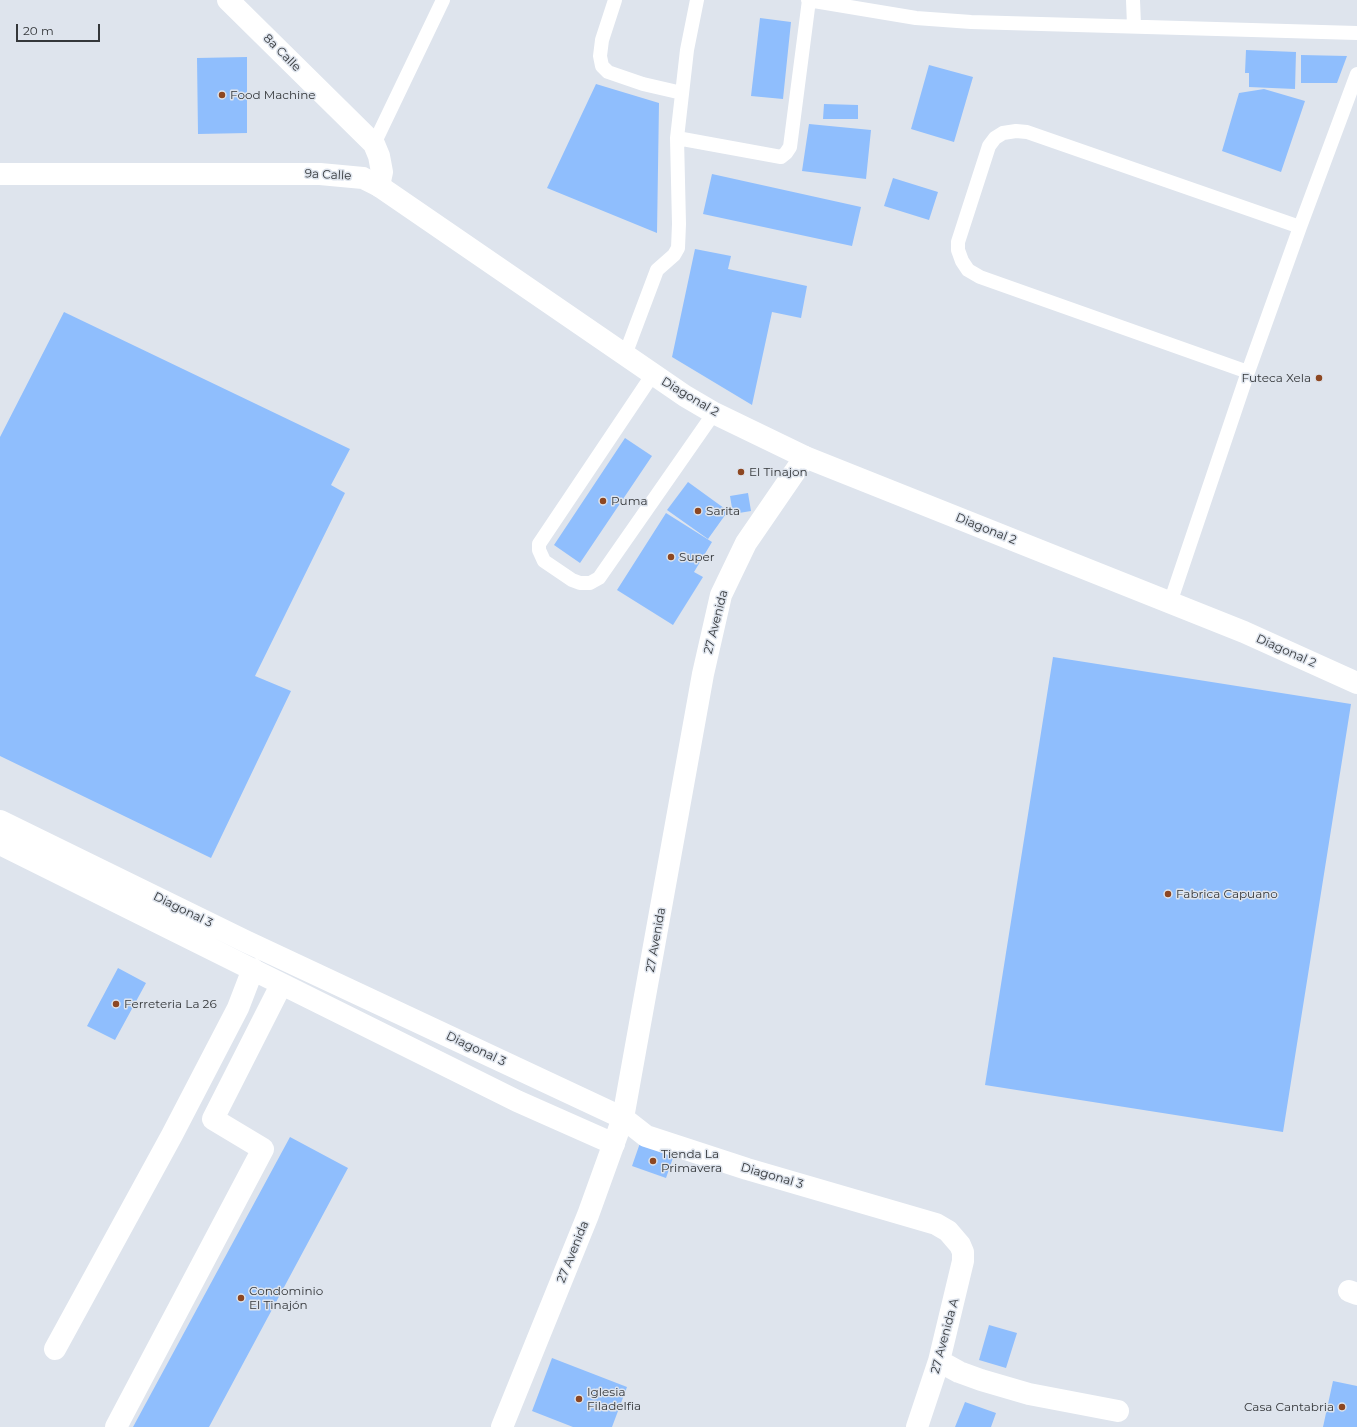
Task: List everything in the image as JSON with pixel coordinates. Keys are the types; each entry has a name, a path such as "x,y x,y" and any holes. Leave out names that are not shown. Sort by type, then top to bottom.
{"street":[{"name":"8a Calle","path":"228,0 374,144 379,156 382,172 379,186"},
{"name":"9a Calle","path":"0,174 320,174 363,178 379,186 625,355"},
{"name":"Diagonal 2","path":"625,355 685,396 714,413 805,456 1244,632 1357,683"},
{"name":"27 Avenida","path":"502,1427 585,1222 623,1118 704,674 722,595 746,543 805,456"},
{"name":"Diagonal 3","path":"0,822 245,941 623,1118 646,1136 747,1169 936,1224 948,1230 960,1245"},
{"name":"Diagonal 3","path":"0,844 517,1101 614,1144"},
{"path":"55,1349 179,1121 238,1008 253,969"},
{"path":"116,1427 263,1148 213,1119 281,984"},
{"name":"27 Avenida A","path":"917,1427 940,1361 963,1260 963,1252 960,1245"},
{"path":"940,1361 959,1372 1022,1392 1118,1411"}],"lane":[{"path":"374,144 443,0"},
{"path":"615,0 602,40 600,56 602,66 608,72 643,84 682,93"},
{"path":"625,355 657,270 674,255 678,248 679,224 677,138 687,50 697,0"},
{"path":"677,138 782,156 786,154 790,147 809,0 916,18 971,22 1134,25 1357,33"},
{"path":"1133,0 1134,25"},
{"path":"1170,603 1248,372 1300,227 1351,103 1357,74"},
{"path":"1248,372 980,277 968,270 962,261 958,250 958,242 989,146 995,138 1003,133 1016,131 1027,132 1300,227"},
{"path":"653,374 539,544 539,550 544,561 572,580 580,583 590,583 599,578 714,413"}],"building":[{"path":"760,18 791,22 783,99 751,96"},
{"path":"1246,50 1296,52 1295,89 1249,87 1249,73 1245,73"},
{"path":"1301,55 1347,56 1337,83 1301,83"},
{"name":"Food Machine","path":"247,57 247,133 198,134 197,58"},
{"path":"929,65 973,77 954,142 911,129"},
{"path":"596,84 659,103 657,233 547,188"},
{"path":"1264,89 1305,101 1281,172 1222,151 1239,93"},
{"path":"824,104 858,105 858,119 823,119"},
{"path":"809,124 871,130 866,179 802,171"},
{"path":"712,174 861,207 852,246 703,214"},
{"path":"893,178 938,192 929,220 884,206"},
{"path":"695,249 731,256 728,269 807,286 801,318 772,312 752,405 672,357"},
{"path":"64,312 350,449 331,485 345,493 255,676 291,691 211,858 0,756 0,437"},
{"name":"Puma","path":"625,438 652,456 580,563 554,545"},
{"name":"Sarita","path":"688,482 728,511 708,539 667,510"},
{"path":"748,493 751,511 733,514 730,496"},
{"name":"Super","path":"666,513 712,542 694,572 703,577 673,625 617,590"},
{"name":"Fabrica Capuano","path":"1053,657 1351,704 1283,1132 985,1085"},
{"name":"Ferreteria La 26","path":"118,968 146,983 115,1040 87,1026"},
{"name":"Condominio El Tinajón","path":"290,1137 348,1168 209,1427 133,1427"},
{"name":"Tienda La Primavera","path":"640,1143 674,1155 666,1178 632,1166"},
{"path":"989,1325 1017,1333 1006,1368 979,1360"},
{"name":"Iglesia Filadelfia","path":"552,1358 627,1387 612,1427 573,1427 532,1411"},
{"name":"Casa Cantabria","path":"1333,1381 1357,1386 1357,1427 1323,1427"},
{"path":"965,1402 996,1413 991,1427 955,1427"}],"place":[{"name":"Food Machine","path":"222,95"},
{"name":"Futeca Xela","path":"1319,378"},
{"name":"El Tinajon","path":"741,472"},
{"name":"Puma","path":"603,501"},
{"name":"Sarita","path":"698,511"},
{"name":"Super","path":"671,557"},
{"name":"Fabrica Capuano","path":"1168,894"},
{"name":"Ferreteria La 26","path":"116,1004"},
{"name":"Tienda La Primavera","path":"653,1161"},
{"name":"Condominio El Tinajón","path":"241,1298"},
{"name":"Iglesia Filadelfia","path":"579,1399"},
{"name":"Casa Cantabria","path":"1342,1407"}]}
